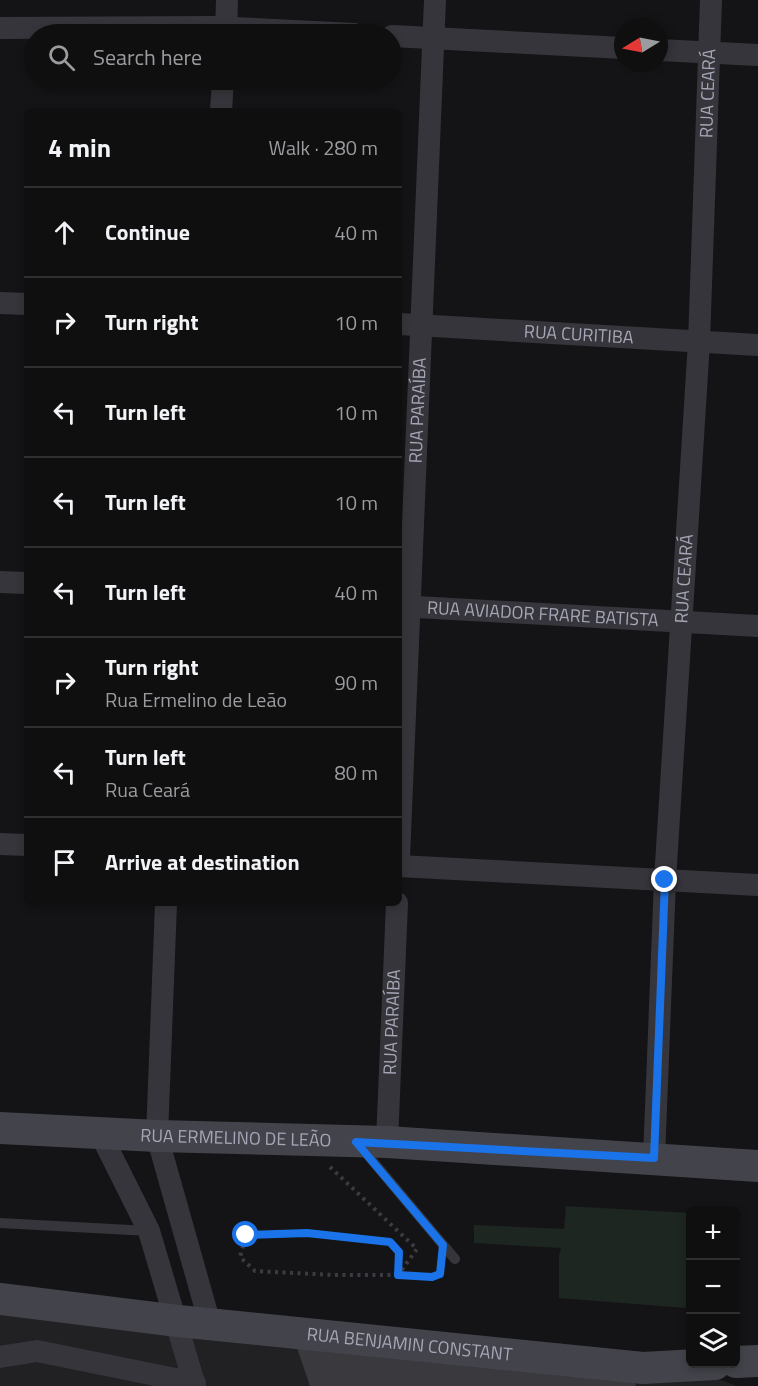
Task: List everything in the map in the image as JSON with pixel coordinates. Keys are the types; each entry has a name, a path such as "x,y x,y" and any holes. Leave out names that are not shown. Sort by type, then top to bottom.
{"main road":[{"name":"RUA ERMELINO DE LEÃO","path":"0,1128 157,1136 387,1142 758,1166"},
{"name":"RUA BENJAMIN CONSTANT","path":"0,1299 178,1321 643,1368 686,1366"},
{"path":"740,1362 758,1361"},
{"name":"RUA BENJAMIN CONSTANT","path":"643,1368 690,1386"}],"street":[{"path":"226,0 226,24"},
{"name":"RUA PARAÍBA","path":"402,707 410,325 435,0"},
{"name":"RUA CEARÁ","path":"654,1158 665,880 699,342 711,0"},
{"path":"0,28 24,28"},
{"path":"402,37 614,48"},
{"path":"668,51 758,55"},
{"path":"222,108 223,90"},
{"path":"0,303 24,304"},
{"name":"RUA CURITIBA","path":"410,325 758,345"},
{"path":"0,582 24,583"},
{"name":"RUA AVIADOR FRARE BATISTA","path":"404,607 758,626"},
{"path":"0,844 24,845"},
{"path":"402,866 758,885"},
{"path":"166,906 157,1136 210,1324"},
{"name":"RUA PARAÍBA","path":"387,1142 397,906"},
{"path":"0,1357 38,1352 195,1385 178,1321 148,1231 100,1133"}],"lane":[{"path":"356,1142 455,1259"},
{"path":"0,1223 148,1231"}],"path":[{"path":"318,1167 330,1167 417,1249 398,1275"},
{"path":"398,1275 399,1252 390,1242 307,1233 246,1235 240,1257 255,1271 432,1277 440,1274 443,1245"}],"shaded area":[{"path":"566,1206 686,1213 686,1308 559,1298 561,1248 474,1243 474,1225 564,1229"},
{"path":"0,1295 705,1374 737,1386 0,1386"}],"building":[{"path":"297,1348 635,1383 636,1386 310,1386"}],"route":[{"path":"246,1235 307,1233 390,1242 399,1252 398,1275 432,1277 440,1274 440,1253 443,1245 356,1142 654,1158 665,880"}]}
